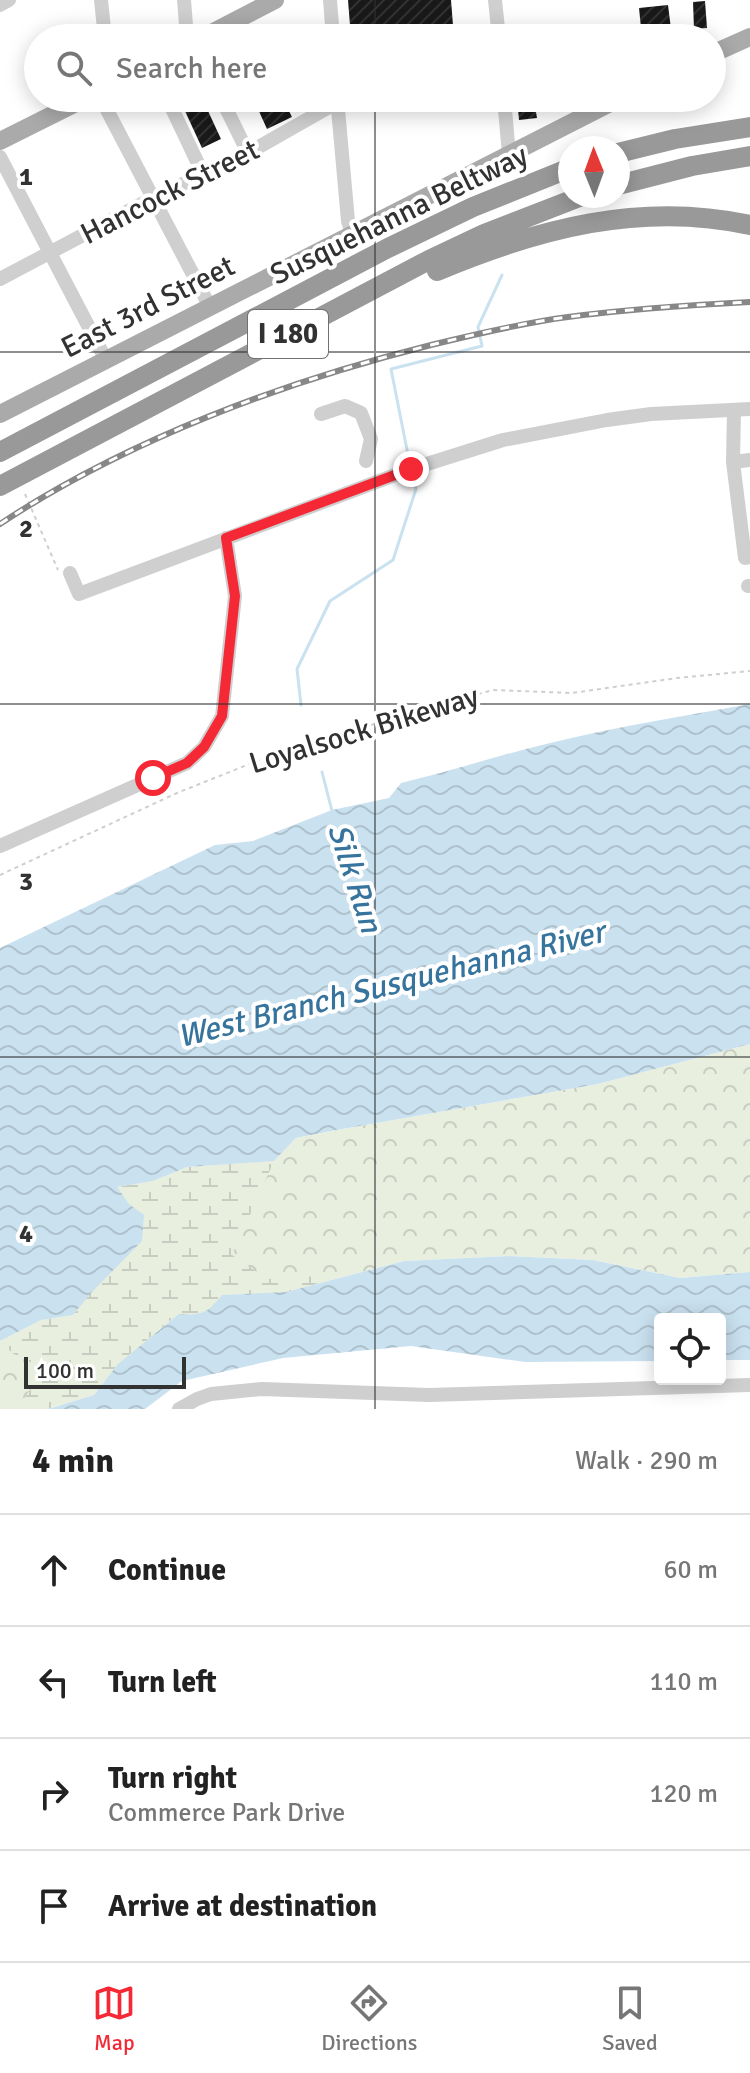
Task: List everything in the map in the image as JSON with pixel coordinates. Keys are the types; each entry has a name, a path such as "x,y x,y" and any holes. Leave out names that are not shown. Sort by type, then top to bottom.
{"highway":[{"path":"630,150 697,130 750,120"},
{"path":"630,150 750,127"},
{"path":"630,182 692,166 750,156"},
{"name":"Susquehanna Beltway","path":"0,452 388,248 473,207 558,173"},
{"name":"Susquehanna Beltway","path":"0,486 470,240 558,205"},
{"path":"237,362 437,270 537,234 638,216 701,217 750,225"}],"main road":[{"path":"230,24 275,0"},
{"path":"726,48 750,37"},
{"path":"0,141 58,112"},
{"name":"East 3rd Street","path":"0,414 593,112"}],"street":[{"path":"0,5 9,0"},
{"path":"101,0 104,24"},
{"path":"184,0 186,24"},
{"path":"330,0 332,24"},
{"path":"495,0 498,24"},
{"path":"108,112 210,307"},
{"path":"174,112 203,174"},
{"path":"228,112 248,153"},
{"name":"Hancock Street","path":"0,279 153,198 248,153 317,112"},
{"path":"338,112 348,221 352,234"},
{"path":"505,112 509,155"},
{"path":"0,157 106,360"},
{"path":"321,414 345,406 361,413 371,439 366,461"},
{"path":"66,574 79,594 421,465 503,440 562,427 651,414 750,409"},
{"path":"734,410 733,462 745,558 750,557"},
{"path":"733,462 750,460"},
{"path":"0,846 187,763 204,747 222,716 224,702 235,596 226,538"},
{"path":"179,1409 211,1394 262,1389 429,1395 750,1385"}],"path":[{"path":"25,494 66,574"},
{"name":"Loyalsock Bikeway","path":"0,875 177,793 267,757 426,708 493,690 572,693 750,671"}],"green space":[{"path":"750,1044 750,1272 680,1278 593,1260 509,1256 404,1261 286,1292 48,1409 0,1409 0,1341 41,1320 73,1315 91,1293 129,1204 116,1187 153,1181 187,1167 274,1161 296,1138 598,1084"},
{"path":"274,1161 232,1255 268,1279 352,1274 286,1292 222,1295 203,1312 178,1314 118,1364 94,1395 48,1409 17,1409 44,1369 12,1353 1,1341 41,1320 73,1315 144,1215 129,1204 116,1187 153,1181 187,1167"}],"water":[{"name":"West Branch Susquehanna River","path":"750,704 750,1044 598,1084 296,1138 274,1161 187,1167 153,1181 117,1187 129,1204 144,1215 142,1241 73,1315 41,1320 0,1341 0,948 215,845 253,841 332,810 389,798 401,783 575,737"},
{"path":"509,1256 593,1260 680,1278 750,1272 750,1360 726,1360 726,1313 654,1313 654,1361 525,1362 411,1346 283,1358 182,1381 145,1409 48,1409 94,1395 118,1364 179,1314 204,1312 222,1295 286,1292 404,1261"}],"building":[{"path":"348,0 451,0 453,24 350,24"},
{"path":"705,1 707,24 694,24 693,2"},
{"path":"668,5 670,24 641,24 639,8"},
{"path":"185,112 208,112 221,139 202,148"},
{"path":"259,112 290,112 292,117 267,129"},
{"path":"518,112 536,112 537,118 519,120"}],"waterway":[{"name":"Silk Run","path":"410,465 391,369 482,346 478,327 502,275"},
{"name":"Silk Run","path":"301,705 297,669 330,601 393,560 416,489 412,473"},
{"name":"Silk Run","path":"322,772 332,811"}],"railway":[{"path":"0,524 49,494 153,440 263,396 375,360 551,319 750,302"}],"route":[{"path":"153,778 187,763 204,747 222,716 235,596 226,538 411,469"}]}
